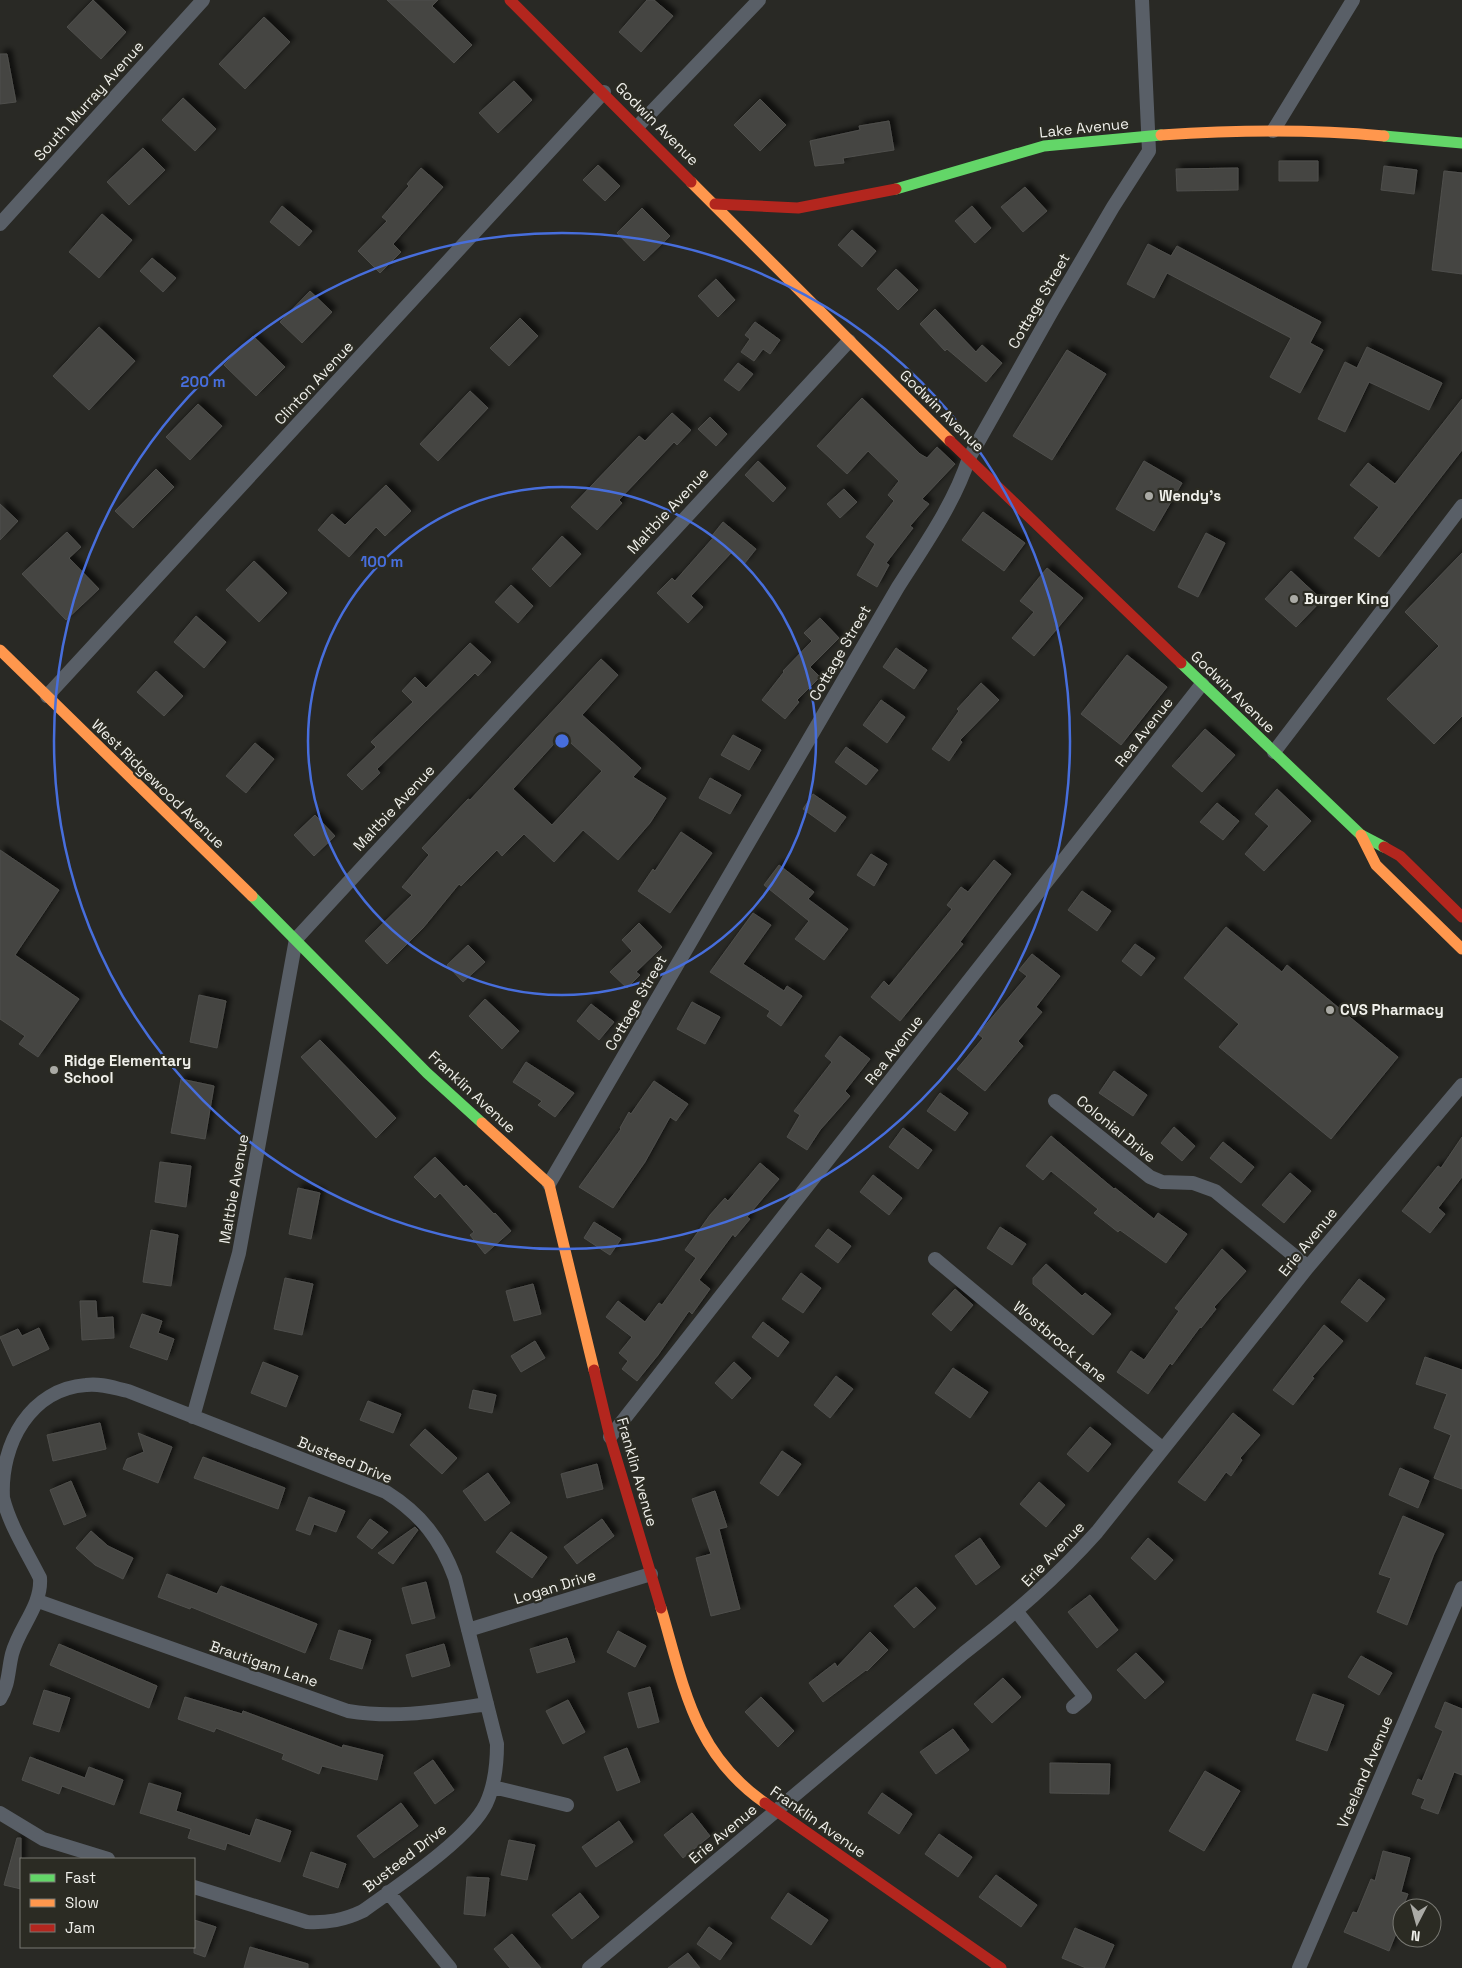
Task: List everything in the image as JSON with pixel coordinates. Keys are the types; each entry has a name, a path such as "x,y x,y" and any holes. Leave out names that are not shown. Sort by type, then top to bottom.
{"main road":[{"name":"Godwin Avenue","path":"510,0 716,204 849,341 1202,684 1361,835 1400,856 1462,917"},
{"name":"Lake Avenue","path":"716,204 798,208 904,188 1044,146 1150,136 1273,130 1400,136 1462,143"},
{"name":"West Ridgewood Avenue","path":"0,650 296,939"},
{"name":"Godwin Avenue","path":"1361,835 1376,865 1462,949"},
{"name":"Franklin Avenue","path":"296,939 427,1073 550,1184 610,1436 650,1574 693,1717 705,1742 721,1766 743,1788 1001,1968"}],"street":[{"name":"South Murray Avenue","path":"0,224 203,0"},
{"path":"638,126 759,0"},
{"name":"Cottage Street","path":"550,1184 893,595 923,548 960,482 969,458 1052,311 1113,207 1149,151 1150,136 1142,0"},
{"path":"1273,130 1353,0"},
{"name":"Clinton Avenue","path":"47,696 604,92"},
{"name":"Maltbie Avenue","path":"193,1417 239,1253 296,939 849,341"},
{"path":"1274,752 1462,506"},
{"name":"Rea Avenue","path":"610,1436 1202,684"},
{"name":"Erie Avenue","path":"589,1968 964,1653 1017,1612 1065,1568 1097,1532 1308,1267 1462,1086"},
{"name":"Colonial Drive","path":"1055,1101 1150,1177 1162,1182 1193,1183 1215,1191 1308,1267"},
{"name":"Wostbrock Lane","path":"936,1259 1163,1449"},
{"name":"Busteed Drive","path":"0,1699 5,1692 12,1654 21,1628 38,1601 41,1590 40,1578 9,1516 3,1498 0,1479 2,1460 8,1440 18,1422 32,1406 49,1395 68,1387 87,1384 105,1385 128,1392 386,1492 404,1503 419,1516 436,1535 447,1555 497,1744 497,1767 493,1787 485,1805 462,1834 363,1911 345,1919 326,1923 294,1919 195,1887"},
{"name":"Logan Drive","path":"468,1630 650,1574"},
{"name":"Vreeland Avenue","path":"1299,1968 1462,1588"},
{"name":"Brautigam Lane","path":"38,1601 348,1711 374,1715 407,1716 487,1704"},
{"path":"1017,1612 1085,1698 1073,1708"},
{"path":"493,1787 567,1805"},
{"path":"0,1813 43,1839 105,1858"},
{"path":"388,1892 450,1968"}],"building":[{"path":"93,0 126,32 101,59 67,27"},
{"path":"387,0 438,0 432,6 472,45 454,63"},
{"path":"647,0 654,0 673,16 641,52 619,32"},
{"path":"264,17 290,42 245,89 219,64"},
{"path":"0,54 7,54 16,102 0,104"},
{"path":"514,81 532,100 498,133 479,113"},
{"path":"183,98 216,129 195,151 162,120"},
{"path":"760,99 786,125 760,151 734,125"},
{"path":"889,121 894,150 843,158 844,163 815,166 810,141 860,130 859,126"},
{"path":"143,148 165,170 129,205 107,182"},
{"path":"1279,161 1318,161 1318,181 1279,181"},
{"path":"598,165 620,186 605,201 583,180"},
{"path":"1384,166 1417,170 1414,194 1381,190"},
{"path":"421,168 443,187 393,244 401,252 380,273 358,251 387,221 382,217 409,186 407,184"},
{"path":"1238,168 1238,190 1177,191 1176,169"},
{"path":"1444,171 1462,173 1462,274 1432,270"},
{"path":"1025,187 1047,211 1023,232 1001,207"},
{"path":"282,206 312,231 299,246 270,222"},
{"path":"972,206 991,228 975,243 955,221"},
{"path":"642,208 670,236 644,261 617,233"},
{"path":"102,214 132,240 99,278 69,252"},
{"path":"852,230 876,251 862,267 838,245"},
{"path":"1148,244 1171,256 1177,246 1321,322 1310,343 1323,350 1300,393 1270,377 1291,338 1167,273 1154,298 1127,284"},
{"path":"152,258 176,278 163,292 140,271"},
{"path":"896,269 918,290 898,310 877,289"},
{"path":"716,279 735,300 718,317 698,296"},
{"path":"310,291 332,312 302,343 280,322"},
{"path":"935,309 976,352 982,345 1002,363 986,382 947,349 945,351 920,324"},
{"path":"520,318 538,336 509,366 490,348"},
{"path":"755,322 780,340 770,354 763,349 754,361 741,352 750,339 745,335"},
{"path":"99,327 135,361 89,410 53,376"},
{"path":"253,336 285,367 256,396 224,365"},
{"path":"1367,347 1442,383 1429,410 1369,382 1345,432 1318,419 1345,362 1357,368"},
{"path":"1067,350 1106,374 1052,460 1013,436"},
{"path":"738,363 753,374 739,391 724,380"},
{"path":"470,391 488,408 438,461 420,444"},
{"path":"862,398 920,454 927,458 937,447 955,464 922,499 929,504 910,526 913,528 886,563 889,565 877,587 857,575 875,544 866,537 894,501 888,495 899,481 868,451 847,474 817,446"},
{"path":"1462,399 1462,450 1379,557 1354,538 1379,507 1350,485 1368,463 1395,484"},
{"path":"198,404 222,426 190,460 166,437"},
{"path":"672,413 691,430 677,445 674,442 619,500 622,503 597,530 571,507 639,436 645,441"},
{"path":"710,417 727,434 716,446 698,429"},
{"path":"758,461 786,488 773,502 745,475"},
{"name":"Wendy's","path":"1144,461 1182,483 1154,531 1116,509"},
{"path":"156,469 174,487 133,528 115,511"},
{"path":"386,485 411,511 385,536 376,527 349,557 318,530 332,514 345,525"},
{"path":"844,489 857,502 840,518 827,504"},
{"path":"0,504 18,521 0,540"},
{"path":"983,512 1025,543 1004,571 962,540"},
{"path":"723,522 756,549 744,564 731,553 691,596 703,607 688,623 657,593 672,578 675,581 713,538 711,537"},
{"path":"67,532 81,547 69,558 99,589 66,620 22,574"},
{"path":"1206,533 1225,543 1198,597 1178,587"},
{"path":"562,536 581,554 550,587 532,569"},
{"path":"1462,553 1462,716 1434,744 1387,699 1439,646 1405,612"},
{"path":"254,561 287,593 259,622 226,590"},
{"path":"1047,568 1083,598 1034,656 1012,638 1034,612 1020,601"},
{"name":"Burger King","path":"1291,571 1322,600 1296,627 1265,599"},
{"path":"511,585 533,606 518,623 495,602"},
{"path":"196,616 226,642 204,668 174,642"},
{"path":"820,618 839,638 810,667 820,677 797,700 799,702 785,719 762,700 783,671 812,641 804,633"},
{"path":"470,643 491,662 478,676 475,673 377,769 380,773 362,790 347,775 376,747 371,742 413,702 402,691 415,677 426,688"},
{"path":"896,648 927,670 914,689 883,667"},
{"path":"1127,655 1167,687 1121,745 1081,714"},
{"path":"601,659 618,675 582,715 641,768 633,777 666,798 650,823 618,860 583,830 554,862 524,834 502,856 497,850 461,886 459,884 423,928 387,964 365,941 412,895 402,887 429,855 422,848 468,799 470,800","holes":["562,735 602,771 552,825 513,789"]},
{"path":"156,671 183,696 164,716 137,692"},
{"path":"981,683 999,700 960,740 962,742 949,761 932,749 959,711 957,709"},
{"path":"881,700 905,717 887,743 863,725"},
{"path":"1205,729 1235,755 1202,792 1172,766"},
{"path":"733,735 761,750 749,770 721,755"},
{"path":"255,743 274,759 246,793 226,776"},
{"path":"846,747 878,770 866,785 835,762"},
{"path":"710,778 741,795 730,814 699,798"},
{"path":"1277,789 1311,821 1264,871 1245,854 1269,826 1255,814"},
{"path":"813,794 846,817 835,832 803,809"},
{"path":"1217,803 1239,821 1223,840 1200,822"},
{"path":"315,815 335,836 314,856 294,835"},
{"path":"681,832 712,853 670,913 638,891 653,869 655,871"},
{"path":"0,850 59,890 15,955 79,999 38,1057 19,1044 25,1036 0,1019"},
{"path":"871,854 887,864 874,886 857,875"},
{"path":"994,860 1011,874 960,942 963,944 900,1021 871,997 884,981 889,986 952,909 947,905 961,887 968,892"},
{"path":"779,865 814,892 808,899 848,929 824,960 795,939 809,921 764,885"},
{"path":"1082,891 1111,911 1097,931 1068,910"},
{"path":"753,913 771,925 743,964 784,991 787,986 802,996 781,1026 767,1016 770,1011 710,972"},
{"path":"639,923 662,947 636,972 640,975 627,988 610,972 632,951 622,940"},
{"path":"1226,927 1282,972 1287,965 1398,1057 1331,1139 1219,1047 1239,1024 1184,978"},
{"path":"1135,944 1155,958 1141,976 1122,961"},
{"path":"468,945 485,962 463,982 447,965"},
{"path":"1032,954 1060,976 1036,1007 1042,1012 1018,1041 1023,1046 985,1091 957,1069 983,1038 978,1034 1027,976 1019,970"},
{"path":"199,995 226,1001 217,1048 190,1042"},
{"path":"485,999 519,1031 502,1049 469,1016"},
{"path":"692,1002 720,1017 705,1044 677,1029"},
{"path":"591,1004 614,1022 599,1040 577,1021"},
{"path":"840,1036 870,1059 845,1091 850,1096 820,1130 807,1150 787,1137 800,1115 794,1111 832,1062 825,1056"},
{"path":"320,1040 396,1118 376,1138 301,1057"},
{"path":"526,1062 574,1093 555,1117 538,1105 542,1101 513,1082"},
{"path":"1114,1071 1147,1095 1133,1116 1099,1093"},
{"path":"181,1079 214,1086 205,1139 171,1133"},
{"path":"654,1081 688,1104 676,1121 670,1117 645,1162 613,1208 579,1187 621,1129 629,1112 631,1114"},
{"path":"940,1093 968,1113 955,1131 927,1111"},
{"path":"1174,1127 1195,1146 1182,1161 1161,1143"},
{"path":"903,1128 932,1150 918,1169 889,1147"},
{"path":"1051,1136 1114,1189 1154,1219 1158,1213 1187,1234 1166,1263 1120,1230 1118,1232 1094,1213 1098,1209 1051,1171 1043,1180 1026,1166"},
{"path":"1462,1137 1462,1177 1438,1208 1445,1214 1430,1233 1402,1211 1438,1166 1441,1168"},
{"path":"1223,1142 1254,1167 1241,1183 1210,1158"},
{"path":"435,1157 464,1187 466,1185 495,1213 511,1231 485,1254 470,1235 474,1232 440,1193 435,1198 414,1177"},
{"path":"160,1162 191,1166 186,1207 155,1202"},
{"path":"760,1163 779,1179 747,1217 750,1219 735,1237 733,1234 699,1280 710,1289 692,1314 689,1311 637,1381 622,1369 628,1361 619,1353 632,1337 606,1317 618,1301 645,1322 659,1303 662,1305 696,1258 685,1250 710,1215 725,1198 728,1201"},
{"path":"1290,1173 1311,1191 1284,1223 1262,1205"},
{"path":"873,1175 902,1198 889,1215 860,1192"},
{"path":"298,1188 320,1193 311,1239 289,1234"},
{"path":"594,1222 621,1239 610,1255 584,1238"},
{"path":"1000,1227 1026,1244 1012,1265 987,1248"},
{"path":"828,1229 851,1246 838,1263 815,1246"},
{"path":"151,1230 178,1235 171,1286 143,1282"},
{"path":"1222,1249 1246,1271 1214,1307 1216,1309 1172,1365 1170,1363 1148,1394 1117,1372 1131,1351 1144,1360 1179,1311 1175,1308"},
{"path":"1046,1264 1082,1296 1085,1293 1111,1314 1093,1335 1033,1284 1033,1278"},
{"path":"801,1273 821,1288 803,1313 782,1299"},
{"path":"285,1278 313,1284 302,1335 274,1329"},
{"path":"1359,1279 1385,1299 1367,1322 1341,1302"},
{"path":"533,1284 541,1314 514,1321 506,1291"},
{"path":"955,1289 973,1305 951,1331 932,1314"},
{"path":"80,1301 96,1301 97,1318 113,1317 114,1338 82,1340"},
{"path":"142,1314 162,1321 158,1333 174,1339 167,1360 130,1347"},
{"path":"763,1322 789,1342 778,1357 752,1337"},
{"path":"1324,1325 1343,1341 1312,1377 1314,1378 1293,1405 1273,1390"},
{"path":"39,1328 49,1349 13,1366 0,1337 18,1329 22,1336"},
{"path":"535,1341 545,1358 521,1372 511,1356"},
{"path":"1425,1357 1462,1370 1462,1489 1434,1478 1451,1435 1434,1428 1447,1394 1416,1384"},
{"path":"263,1362 298,1376 286,1407 251,1393"},
{"path":"734,1362 751,1378 732,1399 715,1383"},
{"path":"953,1368 988,1392 970,1418 935,1393"},
{"path":"836,1376 853,1389 830,1418 814,1405"},
{"path":"473,1390 496,1395 492,1413 469,1408"},
{"path":"368,1401 401,1414 393,1433 360,1420"},
{"path":"1233,1413 1260,1435 1240,1458 1242,1460 1231,1476 1226,1472 1205,1501 1178,1482"},
{"path":"100,1423 106,1449 53,1461 47,1435"},
{"path":"1090,1427 1111,1444 1088,1472 1067,1454"},
{"path":"425,1429 457,1458 442,1474 410,1445"},
{"path":"138,1433 172,1447 158,1483 123,1469 127,1459 144,1452"},
{"path":"782,1451 801,1464 778,1496 760,1483"},
{"path":"203,1457 285,1488 278,1509 194,1478"},
{"path":"597,1464 603,1489 567,1498 561,1474"},
{"path":"1400,1468 1429,1481 1418,1508 1389,1495"},
{"path":"488,1473 510,1503 485,1521 463,1491"},
{"path":"71,1481 86,1516 64,1525 50,1490"},
{"path":"1039,1482 1065,1505 1046,1527 1020,1504"},
{"path":"715,1491 727,1527 719,1529 740,1609 711,1616 696,1558 711,1554 692,1499"},
{"path":"309,1497 345,1511 336,1532 314,1524 310,1535 296,1530"},
{"path":"1403,1516 1444,1534 1434,1554 1407,1625 1377,1612 1391,1578 1379,1574"},
{"path":"370,1519 388,1532 372,1549 357,1537"},
{"path":"602,1519 614,1536 577,1564 564,1547"},
{"path":"415,1527 418,1530 393,1564 378,1553"},
{"path":"91,1531 108,1546 133,1558 123,1579 95,1565 76,1548"},
{"path":"511,1532 547,1557 532,1578 496,1552"},
{"path":"980,1538 1000,1567 976,1585 955,1556"},
{"path":"1148,1538 1173,1560 1155,1580 1131,1558"},
{"path":"167,1574 217,1594 221,1586 317,1624 305,1653 191,1607 190,1609 158,1597"},
{"path":"426,1582 435,1618 412,1624 402,1588"},
{"path":"916,1587 936,1608 914,1628 894,1606"},
{"path":"1090,1595 1118,1630 1097,1648 1068,1612"},
{"path":"339,1630 371,1640 362,1669 330,1659"},
{"path":"618,1631 646,1646 635,1667 607,1652"},
{"path":"870,1632 888,1650 867,1671 823,1702 809,1683 835,1663 837,1667"},
{"path":"567,1638 575,1662 537,1673 530,1649"},
{"path":"59,1644 157,1686 149,1708 50,1665"},
{"path":"444,1644 450,1666 412,1677 406,1655"},
{"path":"1136,1653 1164,1682 1145,1699 1117,1670"},
{"path":"1361,1656 1392,1673 1379,1695 1348,1677"},
{"path":"1003,1678 1021,1697 992,1723 974,1704"},
{"path":"650,1687 659,1722 638,1728 628,1693"},
{"path":"44,1690 70,1698 59,1732 33,1724"},
{"path":"1313,1694 1344,1705 1327,1751 1296,1740"},
{"path":"185,1697 242,1714 243,1711 342,1748 343,1745 383,1755 377,1780 322,1766 319,1774 282,1759 284,1754 216,1728 214,1732 178,1719"},
{"path":"761,1697 794,1731 778,1747 745,1712"},
{"path":"568,1700 585,1732 563,1744 546,1711"},
{"path":"1445,1702 1462,1709 1462,1775 1454,1772 1438,1814 1421,1808 1425,1799 1412,1794 1418,1779 1422,1781 1443,1731 1435,1727"},
{"path":"953,1729 969,1750 936,1774 920,1752"},
{"path":"627,1748 640,1782 617,1791 604,1757"},
{"path":"30,1757 85,1778 89,1767 123,1780 114,1805 62,1786 59,1794 22,1780"},
{"path":"433,1760 454,1790 435,1804 414,1773"},
{"path":"1050,1763 1110,1764 1109,1794 1050,1793"},
{"path":"1205,1771 1240,1791 1204,1851 1169,1831"},
{"path":"149,1783 181,1793 176,1811 250,1836 256,1819 291,1831 280,1862 227,1843 225,1850 188,1838 191,1829 140,1813"},
{"path":"882,1793 912,1814 899,1834 868,1813"},
{"path":"401,1803 418,1826 374,1858 357,1836"},
{"path":"692,1813 710,1836 683,1858 664,1835"},
{"path":"619,1821 633,1842 596,1867 582,1847"},
{"path":"939,1834 972,1857 958,1877 925,1854"},
{"path":"17,1838 21,1838 20,1889 4,1885"},
{"path":"509,1840 535,1845 527,1880 501,1875"},
{"path":"1383,1851 1410,1858 1401,1892 1408,1894 1406,1898 1392,1898 1392,1944 1389,1951 1344,1932 1353,1912 1357,1913 1371,1879 1375,1881"},
{"path":"311,1852 346,1864 338,1888 303,1876"},
{"path":"996,1875 1037,1905 1021,1927 979,1897"},
{"path":"467,1877 489,1878 485,1916 464,1914"},
{"path":"580,1893 599,1917 572,1939 552,1915"},
{"path":"788,1893 828,1920 811,1945 771,1918"},
{"path":"195,1920 216,1927 205,1957 194,1953"},
{"path":"709,1927 732,1943 720,1960 697,1944"},
{"path":"1075,1928 1114,1945 1104,1968 1086,1968 1062,1958"},
{"path":"512,1934 541,1968 510,1968 494,1949"},
{"path":"250,1947 308,1964 308,1968 244,1968"},
{"path":"688,1953 700,1968 668,1968"}],"traffic: fast":[{"path":"896,189 1044,146 1161,135"},
{"path":"1384,136 1462,143"},
{"path":"1181,663 1361,835 1384,847"},
{"path":"252,896 427,1073 482,1123"}],"traffic: slow":[{"path":"1161,135 1272,131 1384,136"},
{"path":"691,182 950,441"},
{"path":"0,650 252,896"},
{"path":"1361,835 1376,865 1462,949"},
{"path":"482,1123 549,1184 594,1370"},
{"path":"661,1608 685,1691 707,1740 722,1762 741,1783 765,1803"}],"traffic: jam":[{"path":"510,0 691,182"},
{"path":"715,204 798,208 896,189"},
{"path":"950,441 1181,663"},
{"path":"1384,847 1400,856 1462,917"},
{"path":"594,1370 610,1437 661,1608"},
{"path":"765,1803 1001,1968"}],"place":[{"name":"Wendy's","path":"1149,496"},
{"name":"Burger King","path":"1294,599"},
{"name":"CVS Pharmacy","path":"1330,1010"},
{"name":"Ridge Elementary School","path":"54,1070"}]}
